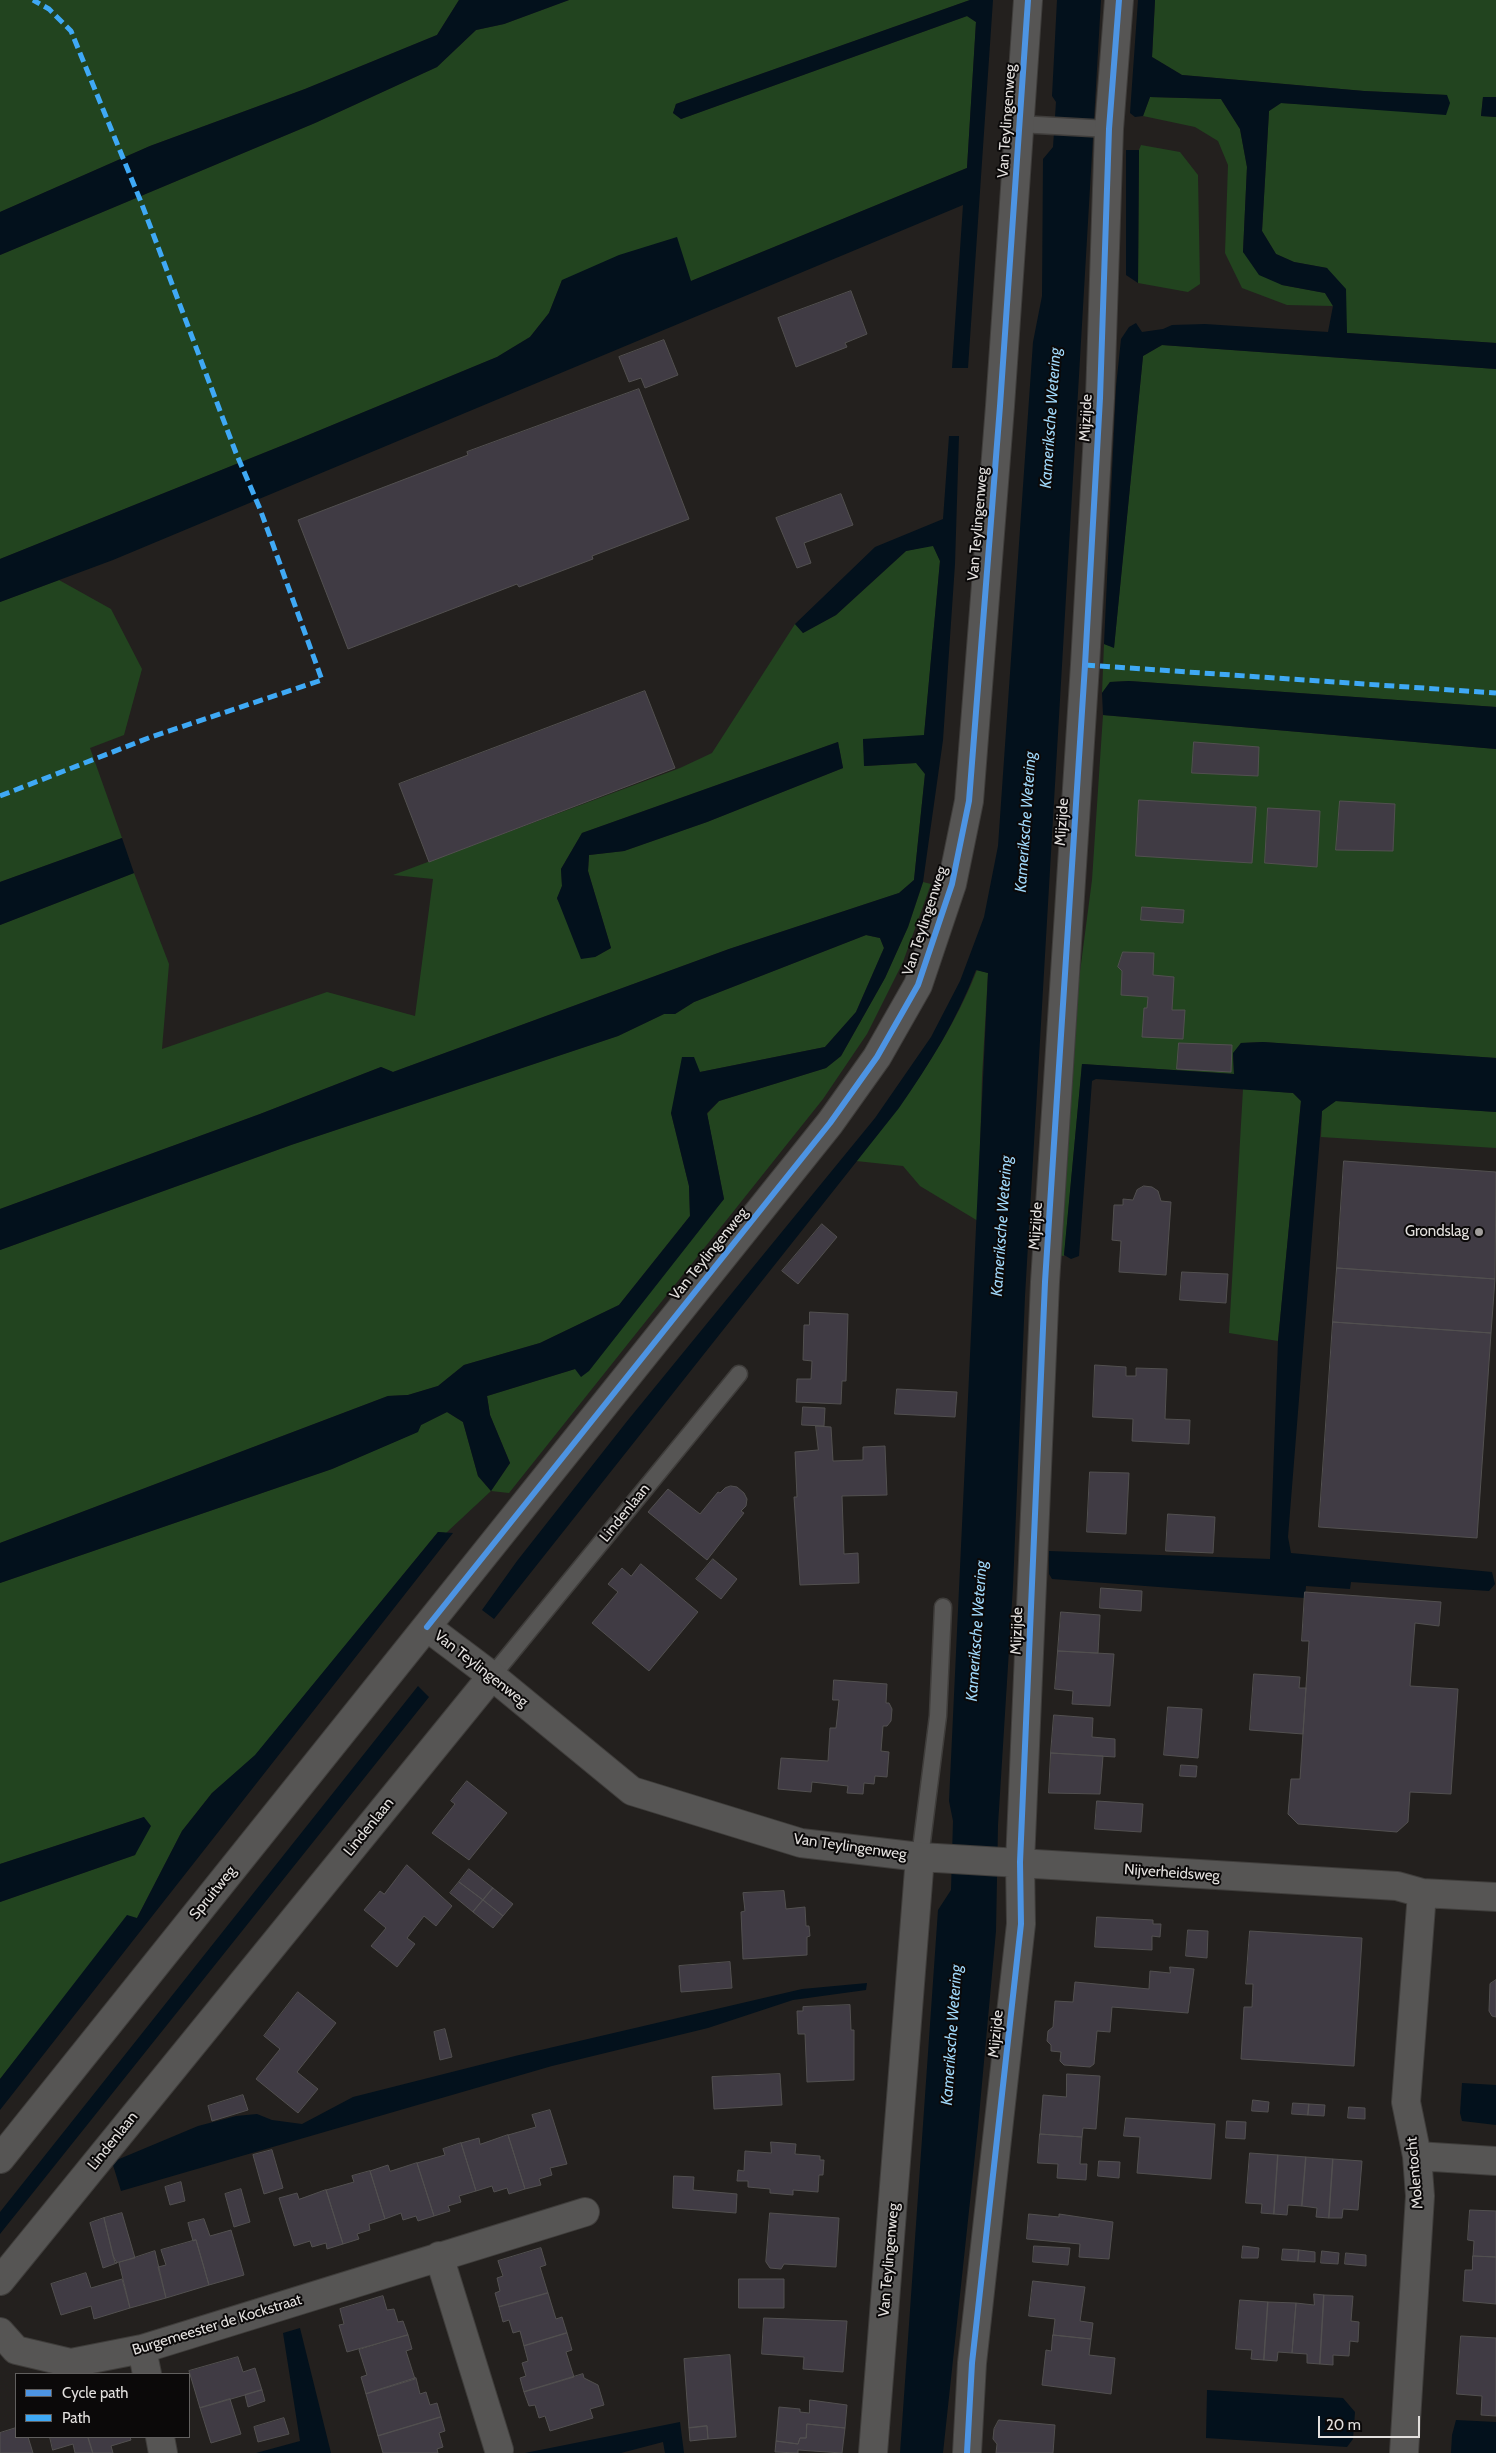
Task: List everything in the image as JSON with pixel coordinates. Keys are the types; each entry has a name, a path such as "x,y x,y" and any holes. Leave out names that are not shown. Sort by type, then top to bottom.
{"street":[{"name":"Van Teylingenweg","path":"873,2453 934,1857 802,1843 632,1791 492,1676 427,1626 830,1123 877,1057 918,985 952,884 969,801 1027,124 1028,0"},
{"name":"Mijzijde","path":"967,2453 972,2363 1021,1924 1010,1861 1086,655 1100,398 1106,129 1119,0"},
{"name":"Spruitweg","path":"0,2159 427,1626"},
{"name":"Lindenlaan","path":"0,2281 492,1676"},
{"name":"Nijverheidsweg","path":"934,1857 1239,1878 1397,1886 1422,1893 1496,1897"},
{"name":"Molentocht","path":"1404,2453 1420,2196 1417,2156 1406,2102 1422,1893"},
{"path":"1417,2156 1496,2161"},
{"name":"Burgemeester de Kockstraat","path":"0,2332 16,2350 71,2363 145,2362 439,2256 585,2212"},
{"path":"439,2256 498,2450"},
{"path":"160,2438 163,2453"}],"lane":[{"path":"1027,124 1106,129"},
{"name":"Lindenlaan","path":"492,1676 739,1374"},
{"name":"Van Teylingenweg","path":"934,1857 943,1607"}],"green space":[{"path":"0,0 459,0 437,35 305,89 150,146 0,212"},
{"path":"569,0 970,0 676,104 673,113 681,119 967,16 976,22 967,168 691,281 562,280 549,313 530,337 497,357 0,559 0,255 315,123 437,67 476,30 504,24"},
{"path":"1155,0 1496,0 1496,97 1483,97 1481,116 1496,117 1496,343 1347,333 1327,268 1294,262 1276,254 1262,231 1269,111 1281,103 1362,108 1447,95 1364,91 1182,75 1152,57"},
{"path":"1150,97 1221,99 1240,129 1247,167 1243,252 1282,285 1325,293 1333,306 1287,305 1242,288 1225,253 1228,165 1218,141 1195,127 1143,116"},
{"path":"1141,145 1180,152 1198,175 1200,284 1188,292 1138,283 1139,150"},
{"path":"1162,345 1496,369 1496,707 1129,681 1110,682 1102,693 1104,644 1114,647 1143,356"},
{"path":"933,545 940,561 924,736 863,740 865,766 917,763 925,774 914,880 899,893 729,949 393,1072 381,1067 260,1114 0,1209 0,925 134,873 169,964 162,1049 327,992 415,1016 433,879 393,875 680,768 712,753 795,624 803,633 836,615 906,551","holes":["838,742 843,768 707,822 624,851 589,855 588,871 611,948 595,957 557,899 562,886 561,869 582,833"]},
{"path":"59,580 111,609 142,669 124,735 90,748 122,838 0,882 0,602"},
{"path":"1103,715 1496,749 1496,1058 1263,1042 1241,1043 1233,1054 1234,1074 1082,1064 1064,1256 1055,1255 1070,1048 1092,880"},
{"path":"923,882 931,884 903,962 867,1034 823,1099 509,1493 491,1491 510,1463 490,1415 487,1396 575,1369 724,1199 707,1114 719,1101 826,1068 841,1056 885,978 908,927"},
{"path":"866,935 880,938 884,948 856,1012 825,1047 700,1072 671,1113 689,1186 690,1216 619,1305 540,1343 464,1365 438,1386 408,1395 388,1396 0,1543 0,1250 291,1145 618,1036 664,1014 675,1014 694,1002"},
{"path":"977,970 988,973 982,1077 978,1221 920,1186 903,1166 856,1161 924,1070 953,1022"},
{"path":"1243,1089 1293,1093 1301,1101 1278,1341 1229,1333"},
{"path":"1335,1101 1496,1112 1496,1148 1321,1137 1322,1111"},
{"path":"447,1412 463,1422 478,1476 491,1491 446,1533 438,1532 255,1756 212,1793 182,1831 137,1918 35,2035 0,2079 0,1902 135,1855 144,1817 0,1864 0,1583 332,1469 417,1432 421,1425"}],"water":[{"path":"459,0 569,0 504,24 476,30 437,67 315,123 0,255 0,212 150,146 305,89 437,35"},
{"path":"970,0 993,0 968,368 952,368 963,205 113,560 0,602 0,559 497,357 530,337 549,313 562,280 619,255 677,237 691,281 967,168 976,22 967,16 681,119 673,113 676,104"},
{"name":"Kameriksche Wetering","path":"1057,0 1101,0 1025,1296 1013,1586 998,1825 996,1931 978,2127 943,2453 900,2453 938,1910 951,1890 953,1821 949,1801 988,973 976,970 942,1042 899,1108 494,1619 482,1610 517,1561 628,1420 875,1118 931,1037 960,981 984,917 998,846 1033,342 1042,296 1043,159 1053,147 1056,102 1052,96"},
{"path":"1138,0 1155,0 1152,57 1182,75 1364,91 1447,95 1450,103 1446,115 1281,103 1269,111 1262,231 1276,254 1294,262 1327,268 1346,289 1347,333 1496,343 1496,369 1162,345 1143,356 1114,648 1104,644 1116,387 1121,339 1129,327 1136,323 1142,332 1163,329 1172,325 1205,324 1328,332 1333,306 1325,293 1282,285 1259,275 1243,252 1247,167 1240,129 1221,99 1150,97 1143,116 1135,117 1130,113"},
{"path":"1483,97 1496,97 1496,117 1481,116"},
{"path":"1126,150 1139,150 1138,283 1126,275"},
{"path":"949,436 959,436 955,564 943,740 923,882 908,927 885,978 841,1056 826,1068 719,1101 707,1113 724,1199 589,1371 581,1377 575,1369 487,1396 490,1415 510,1463 491,1491 478,1476 463,1422 447,1412 421,1425 418,1432 332,1469 0,1583 0,1543 388,1396 408,1395 438,1386 464,1365 540,1343 619,1305 690,1216 689,1186 671,1113 682,1057 694,1057 700,1072 825,1047 856,1012 884,948 880,938 866,935 694,1002 675,1014 664,1014 618,1036 291,1145 0,1250 0,1209 260,1114 381,1067 393,1072 729,949 899,893 914,880 925,774 916,763 864,766 863,739 924,735 940,561 933,546 906,551 836,615 803,633 795,624 875,547 943,519"},
{"path":"1129,681 1496,707 1496,749 1103,715 1102,693 1110,682"},
{"path":"838,742 843,768 707,822 624,851 589,855 588,871 611,948 595,957 581,959 557,898 562,886 561,869 582,833"},
{"path":"122,838 134,873 0,925 0,882"},
{"path":"1263,1042 1496,1058 1496,1112 1336,1101 1322,1111 1288,1537 1291,1553 1492,1572 1495,1584 1489,1591 1351,1582 1350,1589 1306,1586 1305,1598 1052,1579 1049,1574 1049,1551 1270,1559 1278,1341 1301,1101 1293,1093 1096,1079 1092,1081 1079,1256 1071,1259 1064,1255 1082,1064 1234,1074 1233,1053 1241,1043"},
{"path":"438,1532 453,1533 0,2110 0,2079 127,1915 137,1918 182,1831 212,1793 255,1755"},
{"path":"418,1686 429,1697 0,2234 0,2212"},
{"path":"144,1817 151,1826 135,1855 0,1902 0,1864"},
{"path":"867,1983 866,1990 793,2000 708,2028 552,2066 121,2191 112,2162 198,2126 236,2116 257,2114 272,2120 302,2124 353,2097 515,2056 802,1989"},
{"path":"1462,2083 1496,2085 1496,2125 1462,2121 1460,2113"},
{"path":"300,2328 331,2453 256,2453 300,2441 283,2333"},
{"path":"1207,2390 1343,2398 1355,2412 1353,2439 1347,2447 1206,2438"},
{"path":"1456,2420 1496,2422 1496,2453 1451,2453 1452,2435"},
{"path":"680,2422 684,2453 665,2453 663,2442 621,2453 525,2453"}],"building":[{"path":"851,291 867,334 845,343 847,347 796,367 778,318"},
{"path":"664,340 678,375 645,388 641,378 629,382 619,357"},
{"path":"639,389 689,519 592,556 593,559 519,587 517,584 348,649 298,520 468,455 467,452"},
{"path":"841,494 853,525 804,543 811,563 797,568 776,518"},
{"path":"645,691 675,768 429,862 399,784"},
{"path":"1194,742 1259,747 1258,776 1192,773"},
{"path":"1139,800 1256,807 1252,863 1136,856"},
{"path":"1340,801 1395,804 1393,851 1336,850"},
{"path":"1268,808 1320,811 1317,867 1265,863"},
{"path":"1142,907 1184,910 1183,923 1141,920"},
{"path":"1123,952 1154,953 1153,975 1174,977 1172,1010 1185,1010 1183,1039 1142,1037 1144,1008 1147,1008 1148,997 1121,995 1122,971 1118,967"},
{"path":"1179,1043 1232,1045 1231,1072 1177,1069"},
{"path":"1344,1161 1496,1172 1495,1279 1337,1268"},
{"path":"1144,1186 1152,1187 1158,1191 1161,1201 1171,1202 1166,1275 1119,1272 1121,1241 1112,1240 1114,1205 1123,1205 1123,1199 1133,1200 1137,1190"},
{"path":"822,1224 837,1237 798,1284 782,1271"},
{"path":"1337,1268 1495,1279 1491,1333 1333,1322"},
{"path":"1182,1272 1228,1274 1226,1303 1180,1300"},
{"path":"810,1312 848,1314 846,1381 842,1381 841,1404 796,1402 797,1379 811,1379 812,1361 803,1360 804,1325 809,1325"},
{"path":"1333,1322 1491,1333 1477,1538 1319,1527"},
{"path":"1095,1365 1126,1367 1126,1376 1136,1376 1136,1368 1167,1369 1165,1419 1190,1420 1189,1444 1132,1441 1133,1419 1093,1417"},
{"path":"897,1389 957,1392 955,1417 895,1414"},
{"path":"803,1407 825,1408 824,1426 802,1425"},
{"path":"816,1426 831,1427 833,1461 863,1460 863,1447 885,1446 887,1495 842,1496 844,1554 858,1553 859,1583 800,1585 794,1497 797,1497 795,1452 818,1450"},
{"path":"1090,1472 1129,1473 1126,1534 1087,1532"},
{"path":"737,1487 744,1493 747,1499 746,1506 741,1511 744,1513 707,1560 648,1512 668,1489 700,1514 718,1492 720,1493 725,1488"},
{"path":"1168,1514 1215,1517 1213,1553 1166,1551"},
{"path":"713,1559 737,1579 721,1599 696,1579"},
{"path":"641,1564 698,1612 649,1671 592,1623 618,1592 608,1584 622,1568 631,1576"},
{"path":"1101,1588 1142,1591 1141,1611 1100,1608"},
{"path":"1305,1592 1441,1602 1439,1626 1415,1623 1410,1686 1458,1689 1451,1794 1410,1792 1408,1822 1397,1832 1298,1824 1288,1814 1291,1779 1300,1779 1309,1641 1302,1641"},
{"path":"1061,1612 1100,1615 1098,1653 1058,1651"},
{"path":"1058,1651 1114,1654 1110,1706 1072,1704 1073,1691 1055,1689"},
{"path":"1254,1674 1300,1677 1299,1688 1306,1688 1303,1734 1250,1730"},
{"path":"834,1680 887,1684 886,1703 889,1703 892,1709 891,1721 887,1726 883,1726 881,1751 889,1752 887,1777 875,1776 874,1784 864,1783 863,1794 847,1793 848,1786 812,1782 811,1792 778,1789 781,1758 828,1761 830,1728 836,1728 839,1700 833,1700"},
{"path":"1168,1707 1202,1709 1198,1758 1164,1755"},
{"path":"1054,1715 1093,1718 1092,1737 1115,1739 1115,1757 1051,1753"},
{"path":"1051,1753 1103,1756 1100,1794 1049,1793"},
{"path":"1181,1765 1197,1766 1196,1777 1180,1776"},
{"path":"467,1781 507,1813 469,1860 432,1833 455,1804 451,1801"},
{"path":"1097,1801 1143,1804 1141,1832 1095,1829"},
{"path":"407,1865 452,1906 436,1926 424,1916 407,1938 415,1944 397,1967 371,1946 386,1928 364,1910 380,1891 384,1894"},
{"path":"469,1869 493,1888 483,1900 459,1882"},
{"path":"459,1882 483,1900 473,1912 450,1893"},
{"path":"493,1888 513,1904 503,1916 483,1900"},
{"path":"784,1891 786,1909 805,1907 806,1926 809,1926 810,1936 807,1937 807,1955 743,1959 741,1912 745,1911 743,1893"},
{"path":"483,1900 503,1916 493,1928 473,1912"},
{"path":"1097,1917 1153,1920 1153,1924 1161,1924 1160,1937 1152,1936 1152,1950 1095,1947"},
{"path":"1188,1930 1208,1931 1207,1958 1186,1956"},
{"path":"1250,1931 1362,1938 1354,2066 1241,2059 1244,2007 1252,2007 1253,1984 1246,1984"},
{"path":"730,1962 732,1988 681,1992 679,1966"},
{"path":"1170,1967 1194,1969 1188,2013 1112,2007 1110,2032 1097,2031 1094,2064 1090,2067 1064,2065 1060,2061 1061,2052 1051,2051 1051,2045 1047,2041 1048,2031 1053,2027 1055,2001 1073,2002 1075,1982 1149,1989 1150,1971 1170,1973"},
{"path":"1496,1980 1496,2017 1492,2016 1489,2011 1490,1984"},
{"path":"298,1992 336,2023 297,2072 318,2089 298,2113 256,2079 280,2049 264,2036"},
{"path":"850,2005 851,2030 854,2030 854,2080 807,2082 805,2034 798,2034 797,2011 803,2011 803,2007"},
{"path":"445,2029 452,2057 440,2060 434,2032"},
{"path":"780,2074 782,2105 714,2109 712,2077"},
{"path":"1067,2074 1100,2076 1096,2129 1083,2128 1082,2137 1040,2134 1043,2095 1066,2097"},
{"path":"243,2095 248,2110 212,2121 208,2106"},
{"path":"1253,2100 1269,2102 1268,2112 1252,2111"},
{"path":"1293,2103 1309,2104 1308,2115 1292,2114"},
{"path":"1309,2104 1325,2105 1324,2116 1308,2115"},
{"path":"1349,2107 1365,2108 1365,2119 1348,2118"},
{"path":"550,2110 567,2164 550,2168 552,2175 539,2179 541,2185 525,2189 508,2135 536,2127 532,2115"},
{"path":"1126,2118 1215,2124 1211,2179 1137,2173 1140,2137 1124,2136"},
{"path":"1227,2121 1246,2122 1245,2139 1226,2138"},
{"path":"1040,2134 1082,2137 1080,2164 1087,2164 1086,2180 1057,2178 1058,2164 1038,2163"},
{"path":"508,2135 525,2189 509,2194 507,2188 494,2192 492,2186 476,2191 461,2143 479,2138 480,2144"},
{"path":"771,2142 796,2144 795,2154 820,2156 820,2160 824,2160 823,2175 819,2175 818,2192 793,2190 793,2195 770,2193 770,2189 748,2187 748,2181 737,2181 738,2170 744,2171 745,2151 771,2153"},
{"path":"461,2143 476,2191 459,2196 461,2202 448,2206 450,2211 434,2216 417,2163 445,2155 443,2149"},
{"path":"272,2150 283,2188 264,2194 253,2155"},
{"path":"1250,2153 1278,2155 1274,2214 1261,2213 1262,2204 1246,2203"},
{"path":"1278,2155 1306,2157 1302,2206 1288,2205 1287,2215 1274,2214"},
{"path":"1306,2157 1333,2159 1329,2218 1316,2217 1317,2208 1302,2206"},
{"path":"1333,2159 1362,2161 1358,2210 1343,2209 1342,2218 1329,2218"},
{"path":"1099,2161 1120,2162 1119,2178 1098,2176"},
{"path":"417,2163 434,2216 418,2221 416,2216 403,2220 401,2213 385,2219 370,2171 388,2165 390,2171"},
{"path":"370,2171 385,2219 369,2224 370,2230 357,2234 359,2239 343,2244 326,2190 354,2182 352,2176"},
{"path":"674,2176 694,2177 693,2190 737,2194 736,2213 673,2208"},
{"path":"181,2182 185,2201 170,2205 165,2187"},
{"path":"241,2189 250,2222 234,2227 225,2194"},
{"path":"326,2190 343,2244 327,2249 326,2243 312,2247 310,2241 294,2246 279,2198 297,2193 299,2199"},
{"path":"1470,2210 1496,2211 1496,2257 1473,2256 1474,2241 1468,2240"},
{"path":"122,2213 135,2258 115,2263 104,2218"},
{"path":"770,2213 839,2218 836,2267 784,2264 781,2269 770,2268 766,2262"},
{"path":"1029,2214 1059,2217 1059,2214 1113,2222 1109,2259 1079,2257 1080,2244 1027,2239"},
{"path":"104,2218 113,2256 117,2263 103,2268 90,2223"},
{"path":"204,2219 210,2236 231,2230 244,2275 209,2285 196,2240 193,2241 188,2223"},
{"path":"196,2240 209,2285 166,2298 158,2267 166,2265 161,2250"},
{"path":"1034,2246 1070,2248 1068,2265 1033,2262"},
{"path":"1243,2246 1259,2248 1258,2258 1242,2258"},
{"path":"541,2248 546,2265 540,2267 548,2293 499,2307 495,2293 500,2291 497,2278 503,2276 498,2261"},
{"path":"1283,2249 1299,2250 1298,2261 1282,2260"},
{"path":"1299,2250 1315,2252 1315,2262 1298,2261"},
{"path":"155,2251 166,2298 130,2308 119,2263"},
{"path":"1322,2251 1339,2253 1338,2264 1321,2263"},
{"path":"1346,2253 1366,2255 1366,2266 1345,2264"},
{"path":"1473,2256 1496,2257 1496,2304 1463,2301 1465,2270 1472,2270"},
{"path":"86,2273 91,2288 122,2279 130,2308 94,2319 91,2306 61,2315 51,2284"},
{"path":"739,2279 784,2279 784,2308 739,2308"},
{"path":"1033,2281 1085,2287 1080,2321 1093,2323 1091,2339 1053,2335 1055,2319 1029,2316"},
{"path":"548,2293 556,2319 562,2317 567,2333 524,2346 520,2331 513,2333 509,2320 503,2322 499,2307"},
{"path":"1314,2294 1324,2295 1320,2364 1307,2363 1307,2354 1292,2353 1296,2303 1314,2305"},
{"path":"1324,2295 1353,2296 1351,2321 1359,2322 1358,2342 1350,2341 1349,2356 1333,2355 1333,2365 1320,2364"},
{"path":"383,2296 387,2310 394,2309 398,2322 403,2321 408,2335 347,2352 339,2325 344,2324 340,2309"},
{"path":"1240,2300 1268,2302 1264,2360 1251,2359 1252,2350 1236,2349"},
{"path":"1268,2302 1296,2303 1292,2353 1278,2352 1277,2361 1264,2360"},
{"path":"764,2318 847,2321 843,2372 803,2369 804,2357 762,2354"},
{"path":"567,2333 572,2350 566,2352 574,2377 524,2392 520,2378 526,2376 522,2363 528,2361 524,2346"},
{"path":"408,2335 412,2349 406,2351 415,2379 366,2394 361,2377 367,2375 359,2350"},
{"path":"1053,2335 1091,2339 1089,2355 1115,2358 1111,2394 1042,2385 1046,2350 1051,2351"},
{"path":"1461,2336 1496,2338 1496,2416 1481,2415 1482,2396 1457,2394"},
{"path":"730,2355 736,2437 708,2439 707,2426 689,2428 684,2359"},
{"path":"238,2357 243,2372 255,2368 262,2390 200,2408 189,2371"},
{"path":"583,2374 584,2378 598,2385 604,2405 590,2409 593,2418 550,2431 545,2416 539,2418 535,2405 529,2406 524,2392"},
{"path":"416,2378 420,2394 426,2392 430,2405 437,2403 441,2417 378,2436 366,2394"},
{"path":"262,2390 265,2401 248,2407 245,2395"},
{"path":"230,2399 241,2434 211,2443 200,2408"},
{"path":"810,2400 847,2405 845,2428 807,2424 806,2438 800,2438 798,2444 776,2441 779,2407 800,2409 800,2412 809,2413"},
{"path":"441,2417 445,2431 439,2433 443,2447 437,2449 438,2453 383,2453 378,2436"},
{"path":"284,2418 289,2434 258,2442 254,2427"},
{"path":"999,2420 1055,2425 1053,2453 996,2453 997,2444 993,2439 994,2429"},
{"path":"807,2424 845,2428 842,2453 798,2450 798,2453 775,2452 776,2441 798,2444 800,2438 806,2438"},
{"path":"707,2426 708,2439 690,2441 689,2428"},
{"path":"15,2428 15,2438 28,2438 33,2453 0,2453 0,2433"},
{"path":"50,2438 88,2438 93,2453 75,2453 73,2444 53,2450"},
{"path":"88,2438 130,2438 131,2440 111,2446 113,2453 93,2453"}],"marked path":[{"path":"0,796 151,737 322,680 260,509 236,453 141,202 71,31 49,9 33,0"},
{"path":"1085,665 1496,693"}],"cycle path":[{"path":"427,1627 830,1123 877,1057 918,985 952,884 969,801 1000,406 1028,0"},
{"path":"967,2453 972,2363 1021,1924 1020,1862 1045,1282 1085,665 1100,398 1109,129 1119,0"}],"place":[{"name":"Grondslag","path":"1479,1232"}]}
